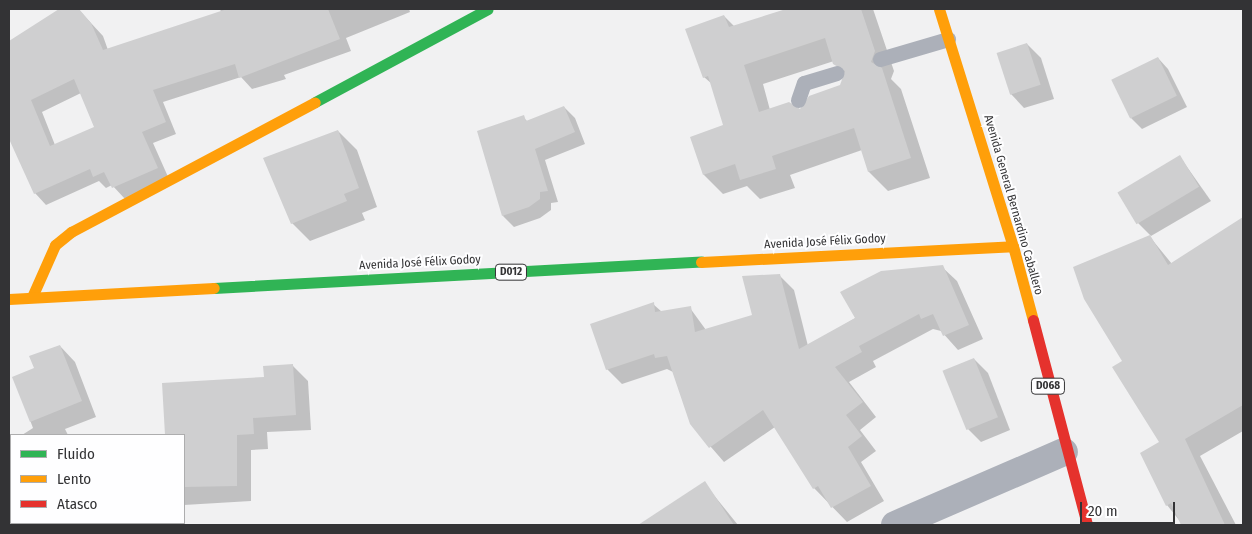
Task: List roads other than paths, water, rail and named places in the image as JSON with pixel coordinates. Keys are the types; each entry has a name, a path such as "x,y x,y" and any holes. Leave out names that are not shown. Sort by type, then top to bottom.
{"main road":[{"path":"32,297 55,244 71,232 488,9"},
{"name":"Avenida General Bernardino Caballero","path":"939,9 1013,246 1064,452 1087,525"},
{"name":"Avenida José Félix Godoy","path":"9,299 1013,246"}],"street":[{"path":"895,525 1064,452"}],"lane":[{"path":"880,60 948,39"},
{"path":"798,100 804,83 836,73"}]}
